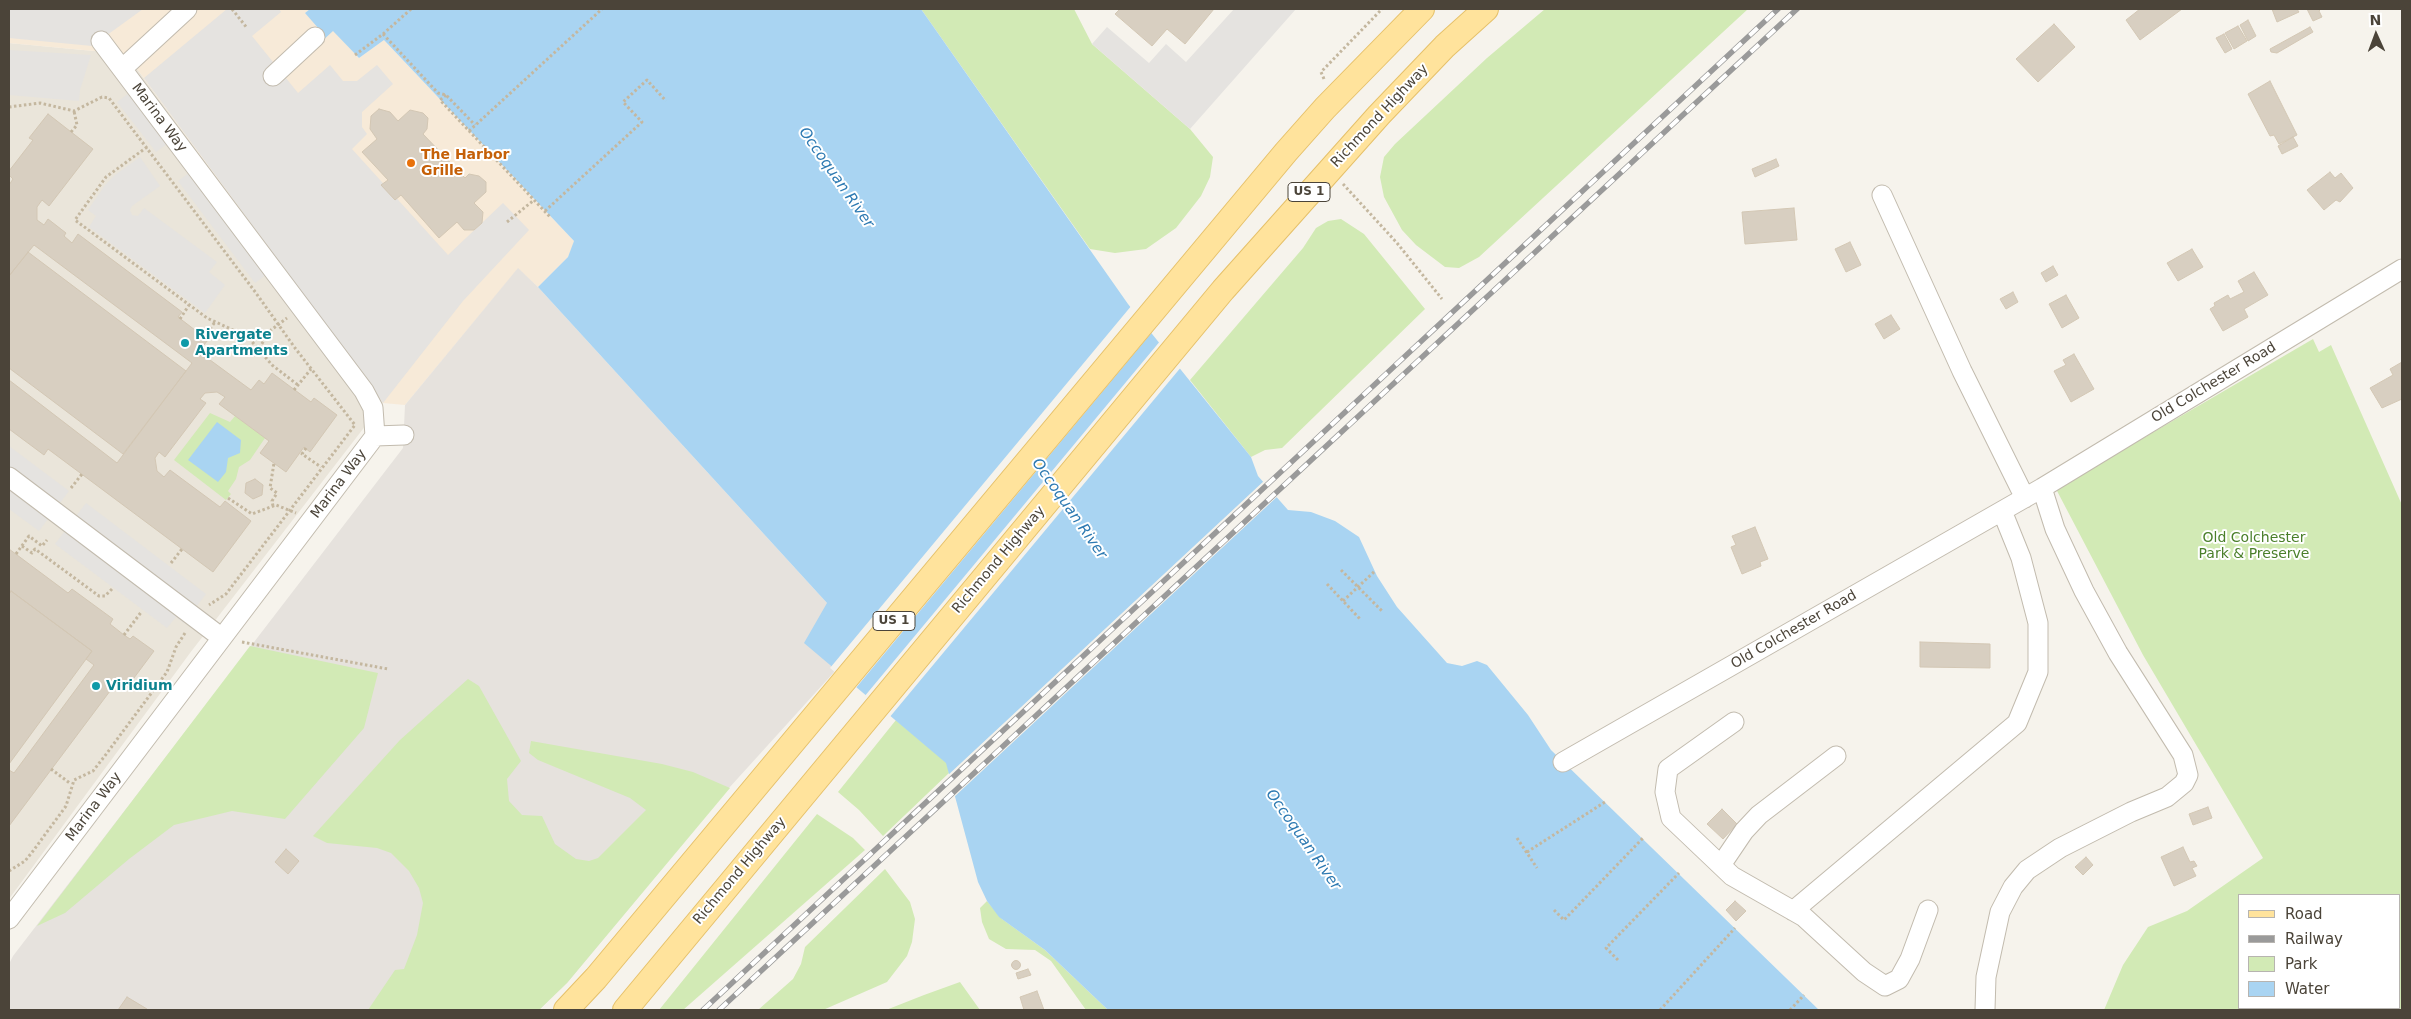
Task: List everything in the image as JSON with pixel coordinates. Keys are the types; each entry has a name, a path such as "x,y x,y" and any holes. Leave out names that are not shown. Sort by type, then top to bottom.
{"main road":[{"name":"US 1","path":"566,1010 596,978 1286,152 1340,93 1422,9"},
{"name":"Richmond Highway","path":"626,1008 1223,290 1329,169 1445,46 1486,9"}],"street":[{"path":"122,69 187,9"},
{"path":"272,76 315,37"},
{"name":"Marina Way","path":"9,919 376,436 373,408 364,391 101,41"},
{"path":"1882,195 1962,371 2025,498"},
{"name":"Old Colchester Road","path":"1563,762 2042,488 2402,268"},
{"path":"376,436 404,435"},
{"path":"9,477 222,638"},
{"path":"1985,1010 1986,977 2000,912 2022,876 2060,848 2175,792 2184,783 2188,775 2183,755 2118,653 2084,591 2055,529 2042,488"},
{"path":"1793,911 2017,723 2038,672 2038,624 2021,558 2002,511"},
{"path":"1734,722 1668,768 1665,792 1671,818 1732,876 1804,917 1864,972 1886,986 1899,979 1928,910"},
{"path":"1721,865 1744,831 1759,815 1836,756"}],"path":[{"path":"232,9 247,28"},
{"path":"355,54 383,34 411,9"},
{"path":"469,131 602,9"},
{"path":"1340,93 1323,78 1322,72 1382,9"},
{"path":"383,34 438,93 446,95 475,125"},
{"path":"545,211 642,122 623,102 629,96 647,80 666,100"},
{"path":"446,95 440,100 551,218"},
{"path":"9,107 43,104 74,111 102,97 109,98 355,425 321,467 226,594 212,602 205,610"},
{"path":"71,132 77,125 74,111"},
{"path":"147,147 106,177 75,220 215,322 242,333 259,348 272,365 298,384"},
{"path":"1329,169 1397,244 1442,299"},
{"path":"507,222 534,200"},
{"path":"180,318 190,305"},
{"path":"259,348 270,332 283,321"},
{"path":"204,337 215,322"},
{"path":"294,390 311,369"},
{"path":"306,448 302,454 321,467"},
{"path":"273,506 272,501 278,493 270,488 274,463"},
{"path":"71,488 82,474"},
{"path":"228,498 252,514 273,506 289,509 311,521"},
{"path":"16,554 29,536 42,546 47,540"},
{"path":"22,546 32,553 35,549 99,596 105,596 112,589"},
{"path":"171,563 182,549"},
{"path":"1340,570 1382,611"},
{"path":"1343,601 1374,571"},
{"path":"1327,584 1360,618"},
{"path":"124,635 142,611"},
{"path":"9,871 25,861 33,851 68,802 72,784 78,778 93,771 104,757 167,672 178,642 190,628"},
{"path":"222,638 388,669"},
{"path":"51,769 72,784"},
{"path":"1527,852 1605,802"},
{"path":"1517,838 1538,868"},
{"path":"1554,910 1564,920 1643,838"},
{"path":"1618,960 1606,948 1679,873"},
{"path":"1660,1010 1736,928"},
{"path":"1790,1010 1804,995"}],"shaded area":[{"path":"9,9 310,9 305,13 333,30 359,58 384,40 574,241 572,249 568,257 538,287 518,269 405,405 383,403 126,54 9,43"},
{"path":"9,9 143,9 92,46 9,38"},
{"path":"227,9 279,9 281,12 252,36 298,93 330,65 343,81 357,81 377,65 393,84 362,112 362,127 367,134 352,149 448,255 503,203 529,230 463,301 383,403 144,78"},
{"path":"1234,9 1296,9 1190,129 1092,44 1107,27 1149,63 1166,44 1186,62"},
{"path":"9,43 126,54 383,403 190,653 9,899"},
{"path":"9,50 91,55 80,90 79,101 9,95"},
{"path":"129,93 167,144 156,152 117,102"},
{"path":"140,157 160,186 132,206 130,210 132,215 138,216 144,208 217,262 209,272 225,285 205,313 89,227 96,216 88,210 105,185 115,175"},
{"path":"189,173 266,275 255,283 178,181"},
{"path":"518,268 538,287 827,603 836,670 729,788 567,983 539,1010 9,1010 9,964 13,956 403,448 405,405"},
{"path":"9,446 69,491 39,531 9,509"},
{"path":"86,503 206,594 184,623 176,617 167,628 55,544"}],"green space":[{"path":"921,9 1074,9 1092,44 1190,129 1213,157 1210,177 1201,196 1176,228 1146,249 1115,253 1090,249"},
{"path":"1545,9 1748,9 1479,257 1459,268 1445,267 1416,245 1402,230 1384,197 1380,177 1384,157 1395,144 1487,58"},
{"path":"1341,219 1364,234 1425,309 1282,448 1265,450 1251,457 1190,380 1303,248 1316,228 1328,221"},
{"name":"Old Colchester Park & Preserve","path":"2313,339 2319,352 2331,345 2402,505 2402,1010 2104,1010 2123,965 2148,927 2187,911 2263,858 2143,655 2056,489"},
{"path":"210,413 230,422 235,416 265,438 250,460 239,467 236,479 228,491 231,494 226,500 174,460"},
{"path":"250,646 378,673 364,728 285,819 232,811 174,825 129,859 65,913 37,926"},
{"path":"468,679 479,686 521,761 507,779 509,801 522,815 542,816 555,844 576,859 589,861 598,858 646,810 630,798 538,760 529,753 531,741 662,764 693,772 730,788 567,983 539,1010 368,1010 395,970 404,969 417,935 423,903 419,888 409,871 391,853 377,848 327,843 313,836 400,740"},
{"path":"896,720 947,763 949,773 883,836 859,810 838,792"},
{"path":"817,814 853,838 865,850 683,1010 659,1010"},
{"path":"885,869 910,902 915,919 912,942 907,956 887,982 823,1010 758,1010 793,979 801,964 805,947"},
{"path":"987,901 1002,919 1045,950 1108,1010 1086,1010 1051,961 1035,950 1006,949 989,939 982,922 980,908"},
{"path":"960,982 980,1010 886,1010 924,995"}],"water":[{"name":"Occoquan River","path":"310,9 921,9 1128,304 1251,457 1258,476 1288,510 1311,512 1335,521 1359,537 1377,576 1397,607 1447,663 1462,666 1477,661 1487,665 1528,715 1551,750 1819,1010 1108,1010 1045,950 999,917 987,901 978,882 946,763 804,643 827,603 538,287 568,257 574,241 384,40 359,58 333,31 320,43 313,35 319,29 305,13"},
{"path":"217,422 241,440 240,453 228,458 226,472 218,482 188,460"}],"pier":[{"path":"1132,305 1153,331 855,689 830,668"},
{"path":"1161,340 1182,366 889,718 864,697"},
{"path":"1265,480 1279,495 953,798 947,776"}],"building":[{"path":"1120,9 1214,9 1185,44 1167,29 1152,46 1115,14"},
{"path":"2140,9 2182,9 2140,40 2126,20"},
{"path":"2272,9 2297,9 2299,12 2277,22"},
{"path":"2307,9 2321,9 2319,11 2322,17 2313,21"},
{"path":"2248,20 2256,36 2248,41 2240,25"},
{"path":"2054,24 2075,47 2038,82 2016,59"},
{"path":"2238,26 2247,41 2234,49 2225,33"},
{"path":"2310,27 2313,32 2277,53 2271,52 2270,49"},
{"path":"2224,34 2232,49 2225,53 2216,38"},
{"path":"2270,81 2297,135 2279,144 2274,135 2270,136 2248,94"},
{"name":"The Harbor Grille","path":"379,109 390,112 398,121 410,110 423,113 428,118 427,129 423,134 465,178 469,174 479,176 486,182 486,192 474,203 483,212 482,223 474,230 464,230 457,222 439,238 401,195 395,200 381,185 388,180 362,152 377,139 370,129 371,116"},
{"name":"Rivergate Apartments","path":"48,114 93,149 49,206 42,200 37,207 37,220 44,225 48,219 66,233 64,236 72,243 78,234 182,312 178,317 208,340 203,346 210,352 206,357 251,390 259,380 264,384 272,373 311,402 314,398 337,415 310,452 304,447 286,472 260,453 269,441 219,404 225,397 217,392 205,393 200,399 206,403 165,457 159,452 155,458 157,471 164,477 170,470 220,507 225,501 251,521 213,572 48,449 44,455 9,429 9,380 117,463 192,363 34,245 9,276 9,185 13,179 9,175 9,171 33,140 29,138"},
{"path":"2293,137 2298,146 2282,154 2278,146"},
{"path":"1776,159 1779,166 1755,177 1752,169"},
{"path":"2330,172 2335,178 2341,173 2353,188 2340,202 2336,200 2324,210 2307,190"},
{"path":"1794,208 1797,240 1745,244 1742,212"},
{"path":"1850,242 1861,265 1846,272 1835,249"},
{"path":"2192,249 2203,267 2178,281 2167,263"},
{"path":"28,252 186,371 123,454 9,368 9,276"},
{"path":"2053,266 2058,275 2046,282 2041,273"},
{"path":"2254,272 2268,295 2244,309 2248,317 2223,331 2210,309 2215,306 2214,303 2228,295 2230,299 2244,292 2238,281"},
{"path":"2013,292 2018,302 2006,309 2000,299"},
{"path":"2066,295 2079,318 2062,328 2049,304"},
{"path":"1891,315 1900,329 1884,339 1875,324"},
{"path":"2074,354 2094,389 2071,402 2054,371 2066,365 2063,360"},
{"path":"2402,362 2402,399 2382,408 2370,388 2393,375 2390,369"},
{"path":"255,479 263,485 262,495 253,499 245,493 246,483"},
{"path":"1755,527 1768,559 1760,562 1761,566 1742,574 1731,547 1736,545 1732,536"},
{"name":"Viridium","path":"9,549 68,593 72,589 113,619 110,624 124,635 130,639 133,636 154,651 125,690 116,683 9,826 9,770 14,773 94,665 86,659 92,651 11,591 9,594"},
{"path":"11,591 92,651 9,764 9,594"},
{"path":"1920,642 1990,644 1990,668 1920,667"},
{"path":"2208,807 2212,818 2193,825 2189,814"},
{"path":"1722,809 1737,824 1723,839 1707,824"},
{"path":"2183,847 2190,862 2194,861 2197,866 2192,868 2196,876 2174,886 2161,857"},
{"path":"286,849 299,861 288,874 275,862"},
{"path":"2086,857 2093,865 2083,875 2075,867"},
{"path":"1735,901 1746,911 1736,921 1726,910"},
{"path":"1016,961 1020,965 1016,969 1012,965"},
{"path":"1028,969 1031,975 1018,979 1016,973"},
{"path":"1037,991 1044,1010 1024,1010 1020,997"},
{"path":"127,997 147,1009 148,1010 118,1010"}],"railway":[{"path":"703,1010 1778,9"},
{"path":"719,1010 1797,9"}],"place":[{"name":"The Harbor Grille","path":"411,163"},
{"name":"Rivergate Apartments","path":"185,343"},
{"name":"Viridium","path":"96,686"}]}
